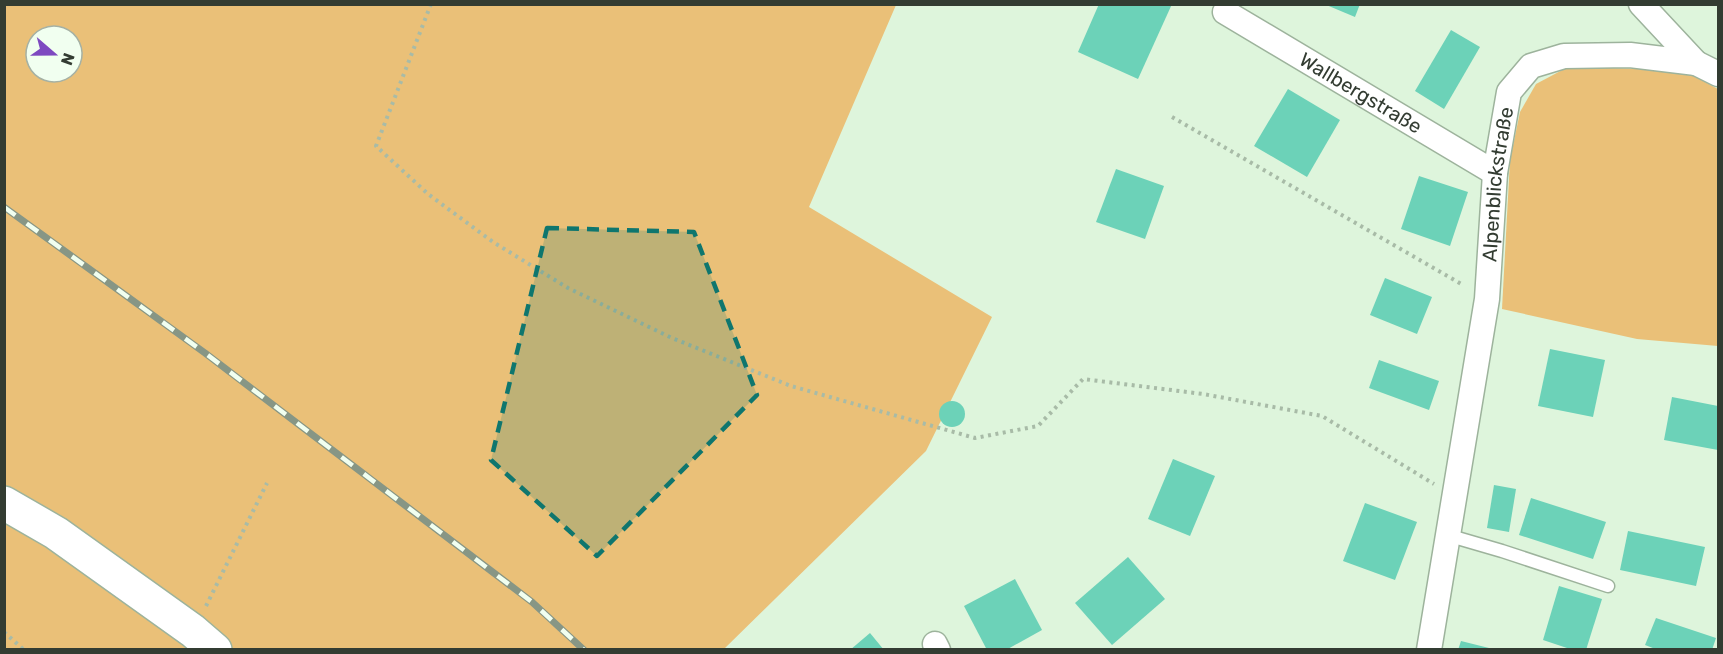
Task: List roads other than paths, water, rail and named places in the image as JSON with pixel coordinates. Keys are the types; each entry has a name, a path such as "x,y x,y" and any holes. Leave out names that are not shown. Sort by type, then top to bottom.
{"main road":[{"path":"4,503 56,533 204,640"}],"street":[{"path":"1641,4 1696,63 1719,74"},
{"name":"Wallbergstraße","path":"1225,12 1495,173"},
{"name":"Alpenblickstraße","path":"1428,650 1487,299 1495,173 1509,92 1531,66 1564,56 1630,55 1696,63"}],"lane":[{"path":"1447,535 1608,586"}],"railway":[{"path":"4,207 205,353 532,602 584,650"}]}
